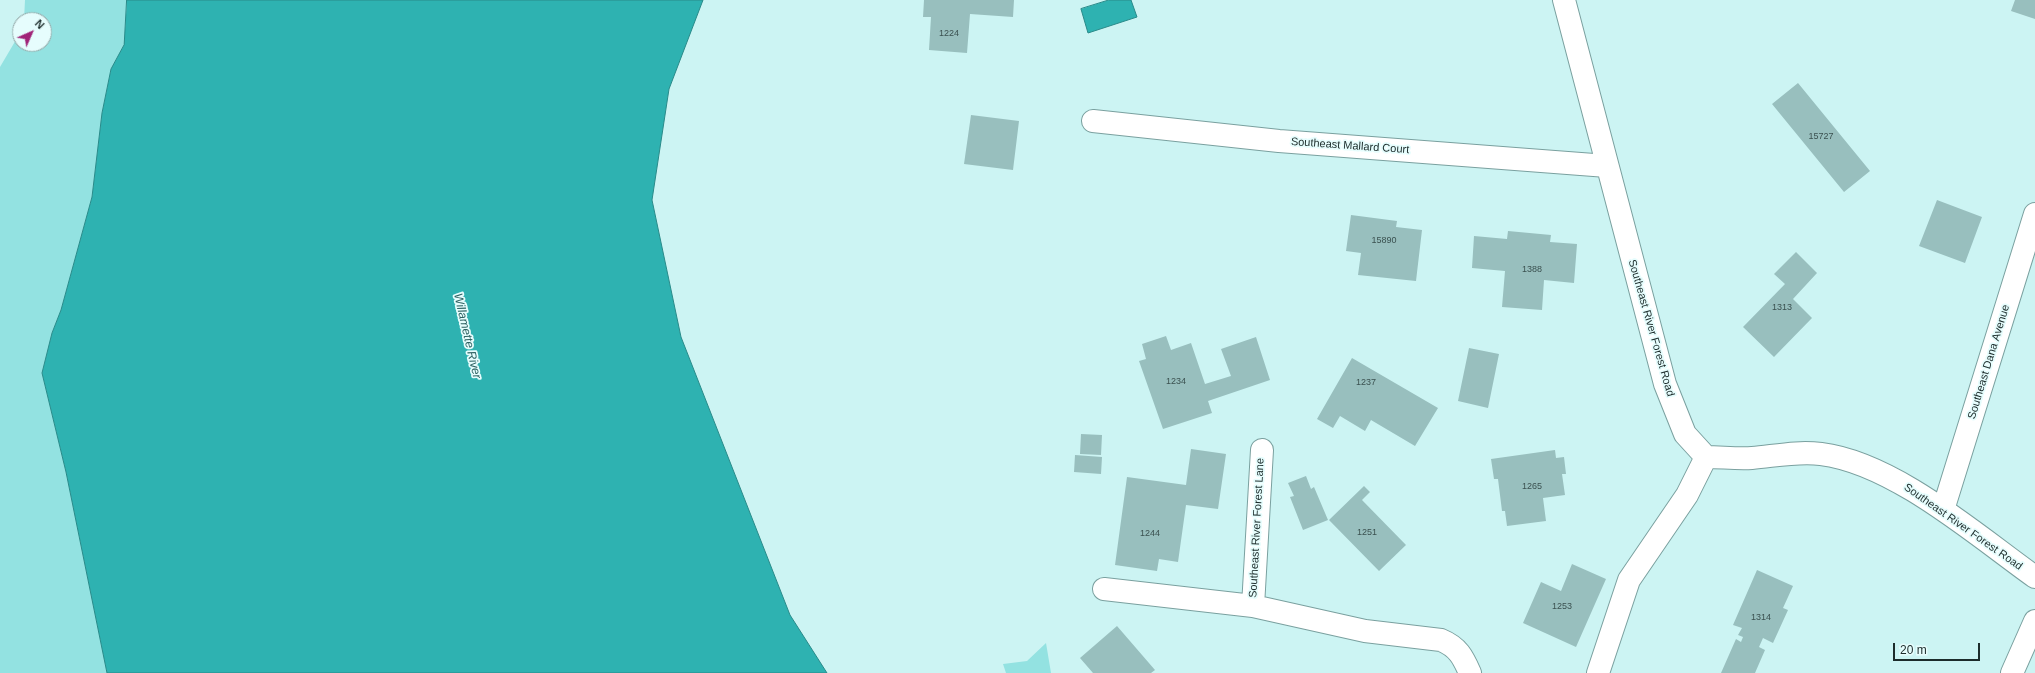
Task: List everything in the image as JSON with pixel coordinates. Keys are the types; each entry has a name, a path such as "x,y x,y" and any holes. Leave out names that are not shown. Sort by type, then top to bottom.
{"street":[{"name":"Southeast River Forest Road","path":"1564,0 1665,384 1685,434 1706,457 1751,458 1784,453 1821,454 1854,462 1882,473 1943,510 2035,577"},
{"name":"Southeast Mallard Court","path":"1093,121 1279,141 1607,166"},
{"name":"Southeast Dana Avenue","path":"1943,510 2035,214"},
{"name":"Southeast River Forest Lane","path":"1253,606 1262,450"},
{"path":"1598,673 1629,580 1687,495 1706,457"},
{"name":"Southeast River Forest Lane","path":"1104,589 1253,606 1365,631 1441,640 1450,644 1461,653 1470,673"},
{"path":"2012,673 2035,621"}],"shaded area":[{"path":"25,0 127,0 124,45 111,69 102,113 92,197 61,310 52,333 42,373 66,472 107,673 0,673 0,67 12,47 12,52 52,52 52,12 24,12"},
{"path":"1046,643 1051,673 1006,673 1003,664 1027,661"}],"water":[{"name":"Willamette River","path":"127,0 703,0 669,89 652,200 681,337 790,615 827,673 107,673 66,472 42,373 52,333 61,310 92,197 102,113 111,69 124,45"},
{"path":"1109,0 1131,0 1137,17 1088,33 1081,9"}],"building":[{"path":"924,0 1014,0 1013,17 970,14 967,53 929,50 931,17 923,17"},
{"path":"2015,0 2035,0 2035,19 2011,11"},
{"path":"1798,83 1870,171 1844,192 1772,104"},
{"path":"971,115 1019,121 1013,170 964,164"},
{"path":"1937,200 1982,217 1965,263 1919,246"},
{"path":"1351,215 1397,221 1396,227 1422,230 1416,281 1358,275 1361,253 1346,251"},
{"path":"1508,231 1551,235 1550,242 1577,244 1574,283 1544,280 1542,310 1502,307 1505,271 1472,268 1474,236 1507,239"},
{"path":"1796,252 1817,273 1793,299 1812,318 1774,357 1743,327 1785,284 1774,274"},
{"path":"1166,336 1171,350 1191,343 1205,384 1231,376 1221,349 1256,337 1270,380 1208,401 1212,413 1163,429 1139,361 1146,359 1142,344"},
{"path":"1469,348 1499,354 1488,408 1458,401"},
{"path":"1352,358 1438,408 1415,446 1371,420 1365,431 1340,416 1333,428 1317,419"},
{"path":"1081,434 1102,435 1101,455 1080,454"},
{"path":"1191,449 1226,454 1218,509 1186,505 1178,562 1159,559 1157,571 1115,565 1127,477 1186,485"},
{"path":"1555,450 1556,458 1564,457 1566,474 1562,474 1565,495 1543,498 1546,521 1507,526 1505,511 1502,511 1498,479 1494,479 1491,459"},
{"path":"1075,455 1102,457 1101,474 1074,472"},
{"path":"1306,476 1311,489 1314,487 1328,520 1303,530 1290,497 1294,496 1288,483"},
{"path":"1364,486 1370,492 1362,500 1406,545 1379,571 1329,520"},
{"path":"1572,564 1606,579 1576,647 1523,623 1541,582 1561,591"},
{"path":"1757,570 1793,586 1783,608 1788,610 1773,643 1763,638 1759,647 1765,650 1755,673 1721,673 1736,639 1741,642 1743,637 1738,635 1742,628 1733,625"},
{"path":"1117,626 1155,670 1151,673 1093,673 1080,658"}]}
